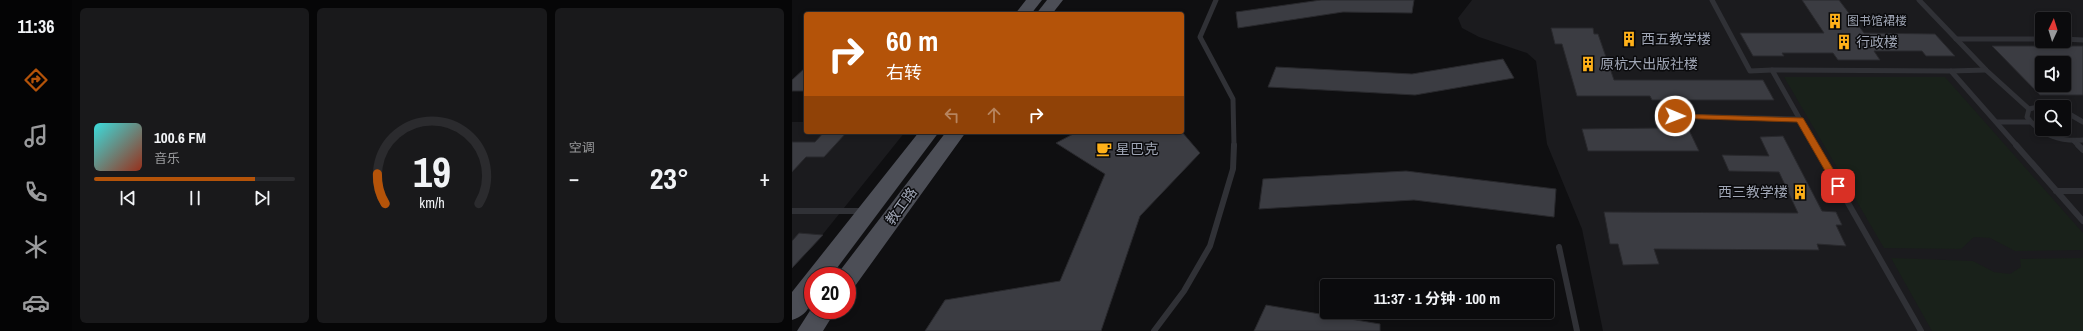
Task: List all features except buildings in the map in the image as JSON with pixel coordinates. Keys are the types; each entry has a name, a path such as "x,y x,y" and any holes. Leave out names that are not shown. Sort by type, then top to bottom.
{"main road":[{"path":"1025,12 1034,0"},
{"path":"1045,12 1054,0"},
{"name":"教工路","path":"825,267 927,134"},
{"name":"教工路","path":"856,267 955,134"},
{"path":"792,310 804,294"},
{"path":"809,331 818,319"}],"lane":[{"path":"1154,331 1184,291 1210,246 1233,169 1235,135 1233,99 1200,37 1216,0"},
{"path":"1712,0 1750,71 1986,70"},
{"path":"1919,0 1986,70 2029,109"},
{"path":"1956,39 2035,39"},
{"path":"2071,40 2083,40"},
{"path":"1772,70 1921,331"},
{"path":"1951,70 2083,221"},
{"path":"2029,109 2035,108"},
{"path":"2029,109 2027,117 2030,122 2044,133 2074,141 2083,140"},
{"path":"2071,115 2083,122"},
{"path":"1675,116 1800,120"},
{"path":"1997,122 2030,122"},
{"path":"2074,141 2083,150"},
{"path":"2056,190 2083,190"},
{"path":"792,211 868,211"},
{"path":"1559,247 1577,331"}],"shaded area":[{"path":"1472,0 2083,0 2083,331 1603,331 1582,229 1547,144 1536,61 1527,53 1479,37 1462,28 1458,18"},
{"path":"1784,77 1945,77 2083,233 2083,250 2015,251 1990,238 1974,237 1961,249 1884,248"},
{"path":"792,122 804,122 804,134 903,134 819,239 792,268"},
{"path":"1891,258 1973,261 1994,272 2010,274 2021,267 2020,259 2083,258 2083,331 1932,331"}],"place":[{"name":"图书馆裙楼","path":"1835,21"},
{"name":"西五教学楼","path":"1629,39"},
{"name":"行政楼","path":"1844,42"},
{"name":"原杭大出版社楼","path":"1588,64"},
{"name":"星巴克","path":"1104,149"},
{"name":"西三教学楼","path":"1800,192"}],"route":[{"path":"1675,116 1800,120 1838,186"}]}
